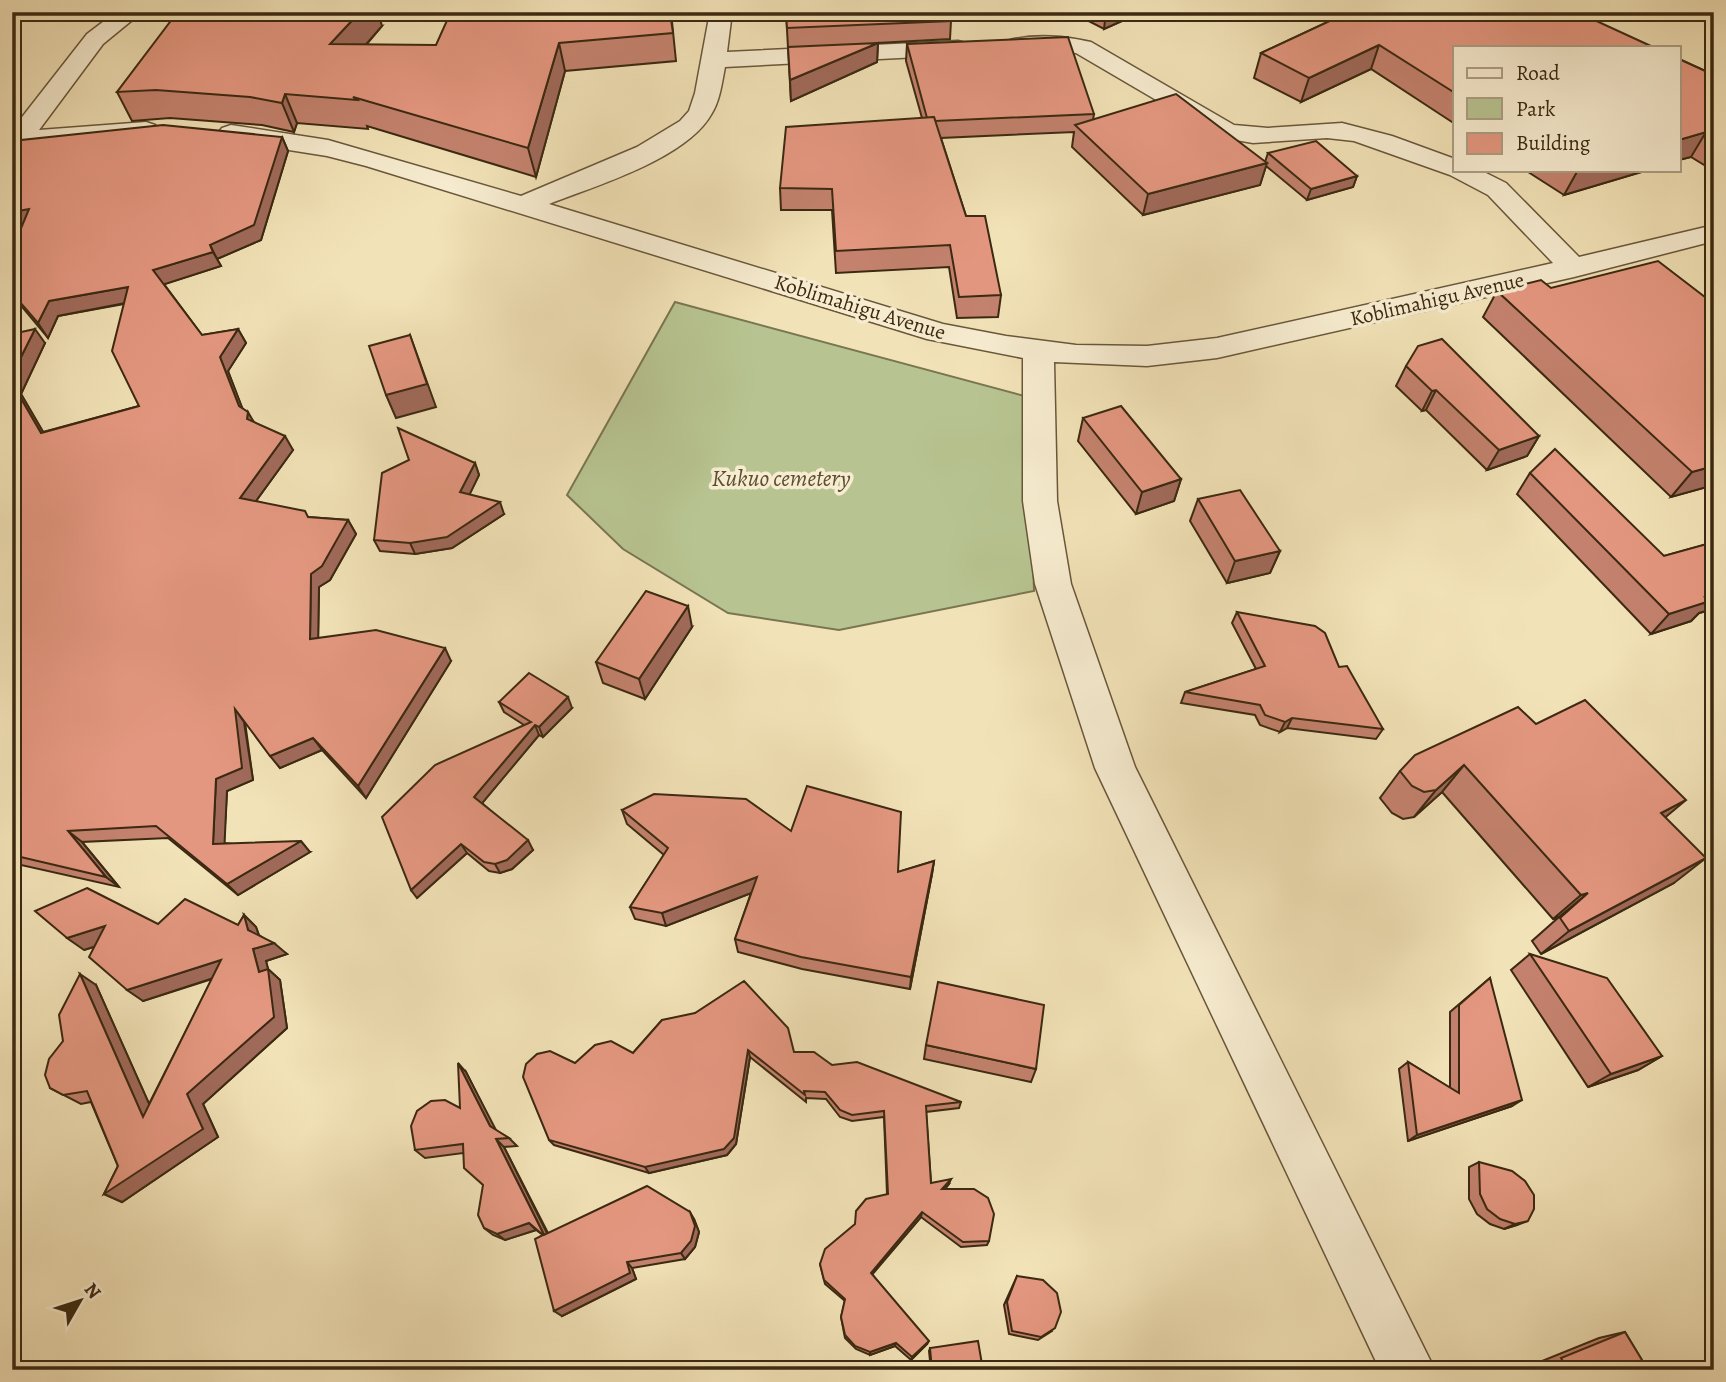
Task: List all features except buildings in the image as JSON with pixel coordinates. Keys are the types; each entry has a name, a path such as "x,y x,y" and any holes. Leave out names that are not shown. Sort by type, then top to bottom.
{"street":[{"path":"16,139 94,39 131,12"},
{"path":"525,204 637,157 675,136 700,113 721,12"},
{"path":"713,60 1064,44 1083,47 1225,130 1242,137 1316,130 1346,131 1453,167"},
{"path":"16,139 170,129"},
{"name":"Koblimahigu Avenue","path":"205,131 328,148 525,204 925,328 986,344 1038,351 1143,354 1214,349 1574,268 1714,233"},
{"path":"1464,172 1497,189 1574,268"},
{"path":"1038,351 1040,501 1053,583 1115,768 1408,1370"}],"green space":[{"name":"Kukuo cemetery","path":"675,302 1028,397 1034,591 839,630 728,613 623,549 567,495"}]}
